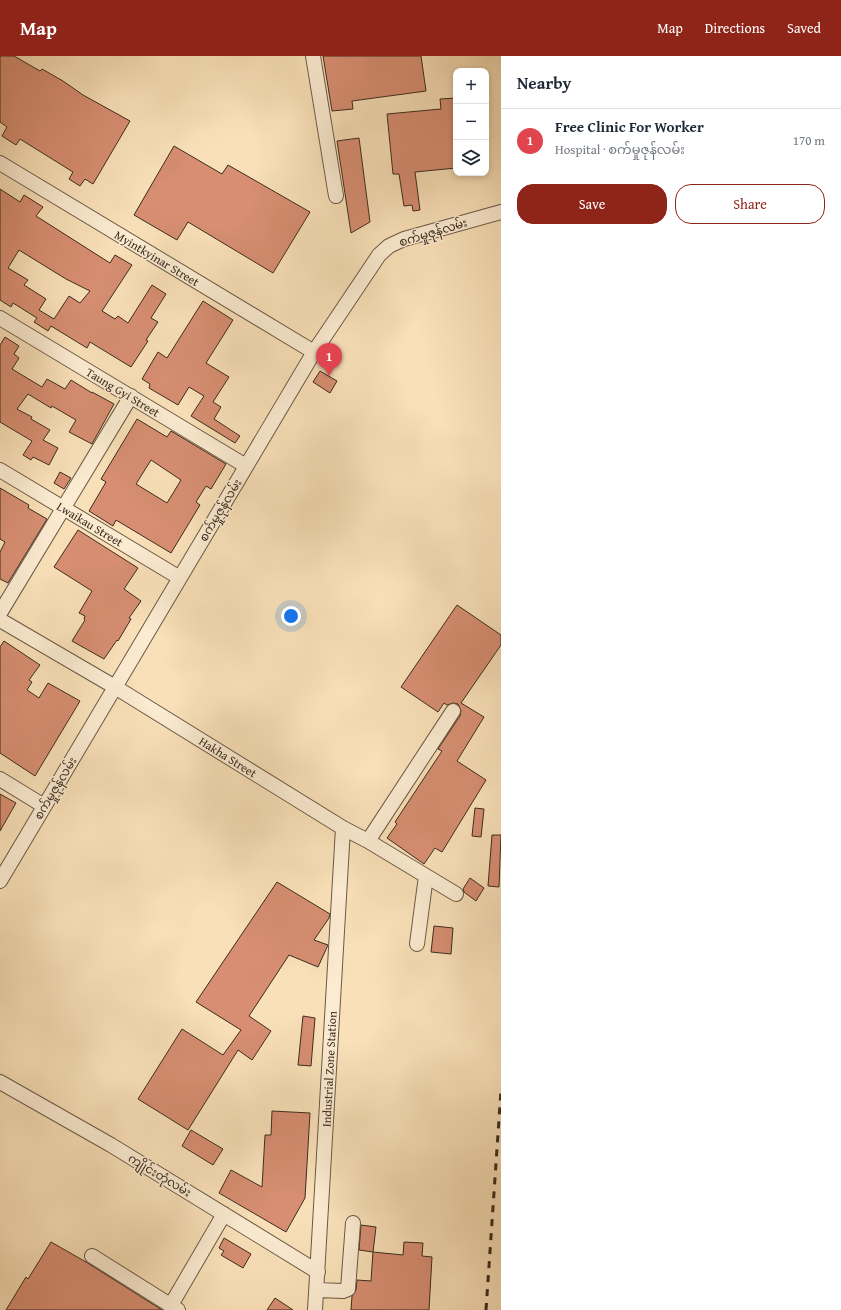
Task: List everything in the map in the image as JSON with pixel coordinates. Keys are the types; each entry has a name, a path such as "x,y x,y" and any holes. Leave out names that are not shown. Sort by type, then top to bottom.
{"street":[{"path":"313,56 336,196"},
{"name":"Myintkyinar Street","path":"0,163 314,352"},
{"name":"စက်မှုဇုန်လမ်း","path":"0,881 314,352 379,255 389,246 404,239 501,212"},
{"name":"Taung Gyi Street","path":"0,318 246,466"},
{"path":"0,614 131,396"},
{"name":"Lwaikau Street","path":"0,470 180,578"},
{"name":"Hakha Street","path":"0,620 114,687 343,828 456,894"},
{"path":"368,842 453,711"},
{"path":"0,779 44,806"},
{"name":"Industrial Zone Station","path":"315,1310 343,828"},
{"path":"416,944 426,876"},
{"name":"ကျိုင်းတုံလမ်း","path":"0,1082 111,1145 318,1272"},
{"path":"92,1256 174,1308 224,1214"},
{"path":"317,1290 342,1291 348,1289 353,1223"}],"building":[{"path":"0,56 14,56 40,71 42,69 83,95 130,121 93,184 85,179 80,186 69,179 73,172 20,139 16,145 2,136 7,127 0,122"},
{"path":"323,56 421,56 426,91 352,101 353,109 332,111"},
{"path":"453,98 453,168 415,172 420,210 413,211 412,205 404,206 399,174 393,174 387,114 441,109 440,99"},
{"path":"359,138 370,222 351,233 337,141"},
{"path":"174,146 222,174 228,165 310,212 273,273 188,222 177,240 134,215"},
{"path":"0,189 20,202 24,195 43,207 36,216 110,263 115,255 132,265 102,311 115,319 118,316 128,323 152,285 166,294 151,318 158,322 146,340 148,341 131,367 90,342 87,348 51,326 48,331 34,322 37,318 13,303 11,307 0,300","holes":["19,250 66,279 90,291 80,303 69,296 54,319 39,310 46,299 24,285 28,280 8,268"]},
{"path":"203,301 233,320 206,363 229,377 213,402 221,407 214,419 240,436 235,443 191,416 204,396 189,387 178,405 149,388 150,384 142,379 158,352 167,358"},
{"path":"5,337 19,346 14,354 19,358 12,369 42,387 47,379 65,389 71,380 114,404 92,444 69,432 76,420 52,406 51,408 28,394 17,409 32,417 31,419 50,430 43,440 58,448 49,465 33,457 31,460 23,455 32,441 0,422 0,345"},
{"path":"320,371 337,381 330,393 313,382"},
{"path":"137,419 167,437 171,431 226,464 211,489 206,486 196,502 200,505 171,553 116,520 113,526 89,511 106,482 101,479","holes":["151,460 181,480 167,503 136,484"]},
{"path":"60,472 71,478 64,489 54,483"},
{"path":"0,488 29,505 28,508 47,519 8,583 0,579 0,552 5,542 0,539"},
{"path":"78,530 138,568 124,589 141,601 129,618 131,619 118,641 117,640 104,659 72,641 85,620 85,616 79,613 92,591 54,567"},
{"path":"457,605 501,635 501,645 461,703 484,717 457,761 486,780 442,852 435,848 424,864 387,838 397,824 395,822 442,751 438,749 460,716 461,711 458,704 453,703 447,705 444,703 438,712 401,687"},
{"path":"4,641 40,665 29,680 32,682 27,690 39,698 48,683 80,701 35,776 0,753 0,647"},
{"path":"0,794 16,803 0,831"},
{"path":"475,808 484,809 481,837 472,836"},
{"path":"492,835 501,835 499,887 488,886"},
{"path":"470,878 484,888 476,901 464,892 463,889"},
{"path":"277,882 330,914 329,918 314,940 328,945 318,967 289,955 249,1016 271,1031 252,1060 238,1050 188,1130 138,1099 182,1029 223,1055 241,1030 196,1002"},
{"path":"434,926 453,928 451,954 431,952"},
{"path":"303,1016 315,1018 311,1066 298,1065"},
{"path":"272,1111 310,1113 305,1198 286,1232 219,1193 231,1170 262,1187 265,1135 271,1135"},
{"path":"191,1130 223,1149 213,1165 182,1146"},
{"path":"361,1225 376,1227 373,1252 359,1250"},
{"path":"224,1238 251,1254 243,1268 221,1255 224,1251 219,1248"},
{"path":"51,1242 86,1262 162,1310 6,1310 26,1277 28,1279"},
{"path":"404,1242 423,1243 422,1256 432,1257 429,1310 351,1310 352,1296 356,1290 357,1280 371,1281 373,1252 403,1255"},
{"path":"275,1298 293,1310 267,1310"}],"railway":[{"path":"486,1310 501,1090"}],"place":[{"name":"Free Clinic For Worker","path":"329,376"}]}
